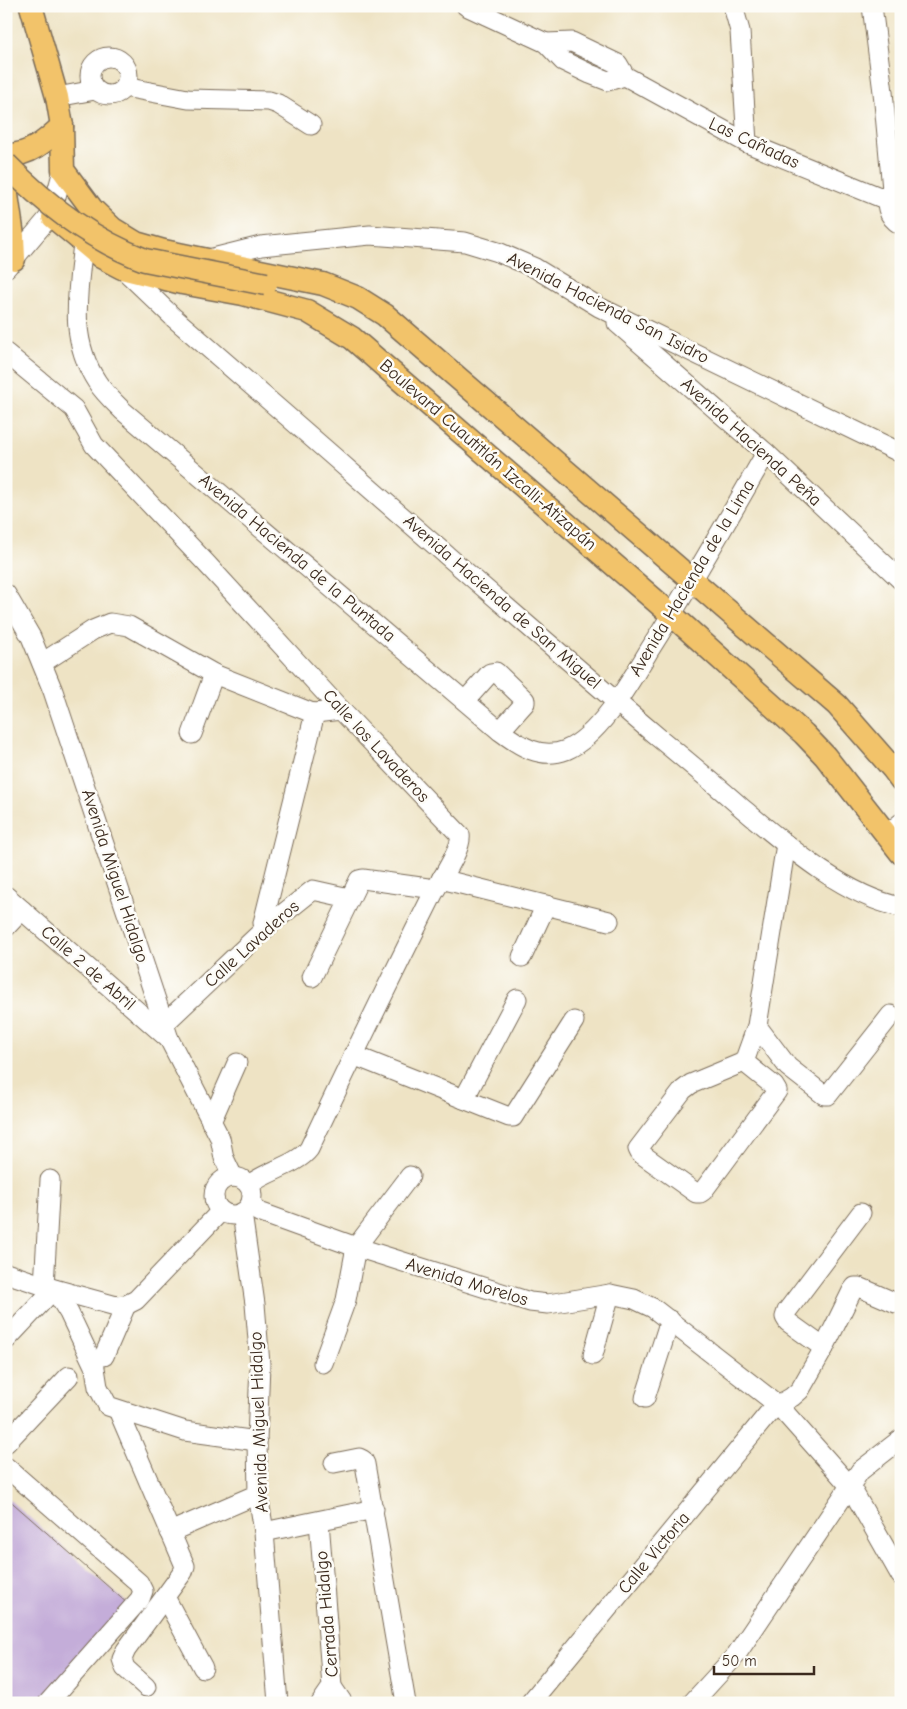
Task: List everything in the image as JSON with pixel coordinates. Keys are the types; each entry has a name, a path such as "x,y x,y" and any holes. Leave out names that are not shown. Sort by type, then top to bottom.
{"main road":[{"path":"31,6 57,97 62,126 63,170 92,209 113,228 136,243 164,251 323,284 358,298 385,315 694,580 836,705 901,780"},
{"path":"6,155 20,154 32,150 62,126"},
{"path":"6,164 30,188 60,212 94,236 127,253 145,260 265,288 276,296 307,311"},
{"name":"Boulevard Cuautitlán Izcalli-Atizapán","path":"6,170 51,215 84,244 101,257 122,268 182,283 242,294 307,311 352,338 672,615 804,734 893,829 901,854"},
{"path":"6,175 24,194 86,239 120,260 145,269 265,288 323,284"},
{"path":"6,188 13,236 10,263"}],"street":[{"name":"Las Cañadas","path":"466,6 546,43 563,61 608,81 625,76 747,143 893,190"},
{"path":"733,6 740,31 747,143"},
{"path":"872,6 893,190 888,212 901,225"},
{"path":"112,56 121,60 127,69 128,78 124,87 118,93 110,95 102,94 95,90 90,81 90,71 94,62 103,57 112,56"},
{"path":"124,87 188,98 269,101 278,104 311,125"},
{"path":"57,97 95,90"},
{"path":"10,263 51,215 63,170"},
{"name":"Avenida Hacienda San Isidro","path":"209,260 262,246 370,235 465,242 498,252 535,268 599,307 901,453"},
{"name":"Avenida Hacienda de la Puntada","path":"84,244 76,316 81,351 98,384 123,411 520,746 532,751 549,753 565,750 589,734 617,702"},
{"name":"Avenida Hacienda de San Miguel","path":"122,268 174,318 617,702 786,844 858,892 892,905 901,906"},
{"name":"Avenida Hacienda Peña","path":"599,307 766,453 901,580"},
{"name":"Calle los Lavaderos","path":"6,353 74,409 94,446 460,835 460,845 438,884 305,1154 260,1176 236,1180"},
{"name":"Avenida Hacienda de la Lima","path":"617,702 694,580 766,453"},
{"name":"Avenida Miguel Hidalgo","path":"6,594 32,637 53,691 160,1023 220,1138 224,1158 236,1180"},
{"path":"42,663 93,630 110,623 129,626 214,674 315,713 341,710"},
{"path":"465,701 490,672 496,672 525,700 525,703 500,731"},
{"path":"192,734 214,674"},
{"path":"263,922 315,713"},
{"path":"744,1062 774,1086 777,1091 700,1193 696,1192 640,1153 638,1148 683,1090 691,1084 744,1062 757,1026 786,844"},
{"path":"312,977 349,898 359,880 363,878 438,884 546,905 609,921"},
{"name":"Calle Lavaderos","path":"160,1023 269,925 313,890 349,898"},
{"name":"Calle 2 de Abril","path":"6,896 160,1023"},
{"path":"522,957 546,905"},
{"path":"6,928 22,910"},
{"path":"464,1099 516,998"},
{"path":"757,1026 788,1067 828,1095 890,1015"},
{"path":"352,1056 513,1117 574,1021"},
{"path":"211,1122 237,1063"},
{"path":"323,1363 346,1300 356,1247 410,1176"},
{"path":"50,1180 49,1287 69,1313 95,1368 98,1387 108,1406 185,1431 257,1441"},
{"path":"6,1274 116,1306 126,1304 136,1300 239,1215 253,1195 236,1180 220,1182 214,1192 215,1202 239,1215"},
{"name":"Avenida Morelos","path":"239,1215 259,1212 356,1247 530,1302 548,1304 610,1294 634,1299 653,1308 778,1405 850,1486 901,1576"},
{"path":"824,1348 785,1318 787,1311 861,1213"},
{"name":"Avenida Miguel Hidalgo","path":"239,1215 255,1304 260,1364 257,1441 258,1494 264,1532 278,1703"},
{"name":"Calle Victoria","path":"540,1700 778,1405 800,1390 855,1287 859,1286 896,1303"},
{"path":"6,1340 49,1287"},
{"path":"593,1355 610,1294"},
{"path":"104,1356 126,1304"},
{"path":"645,1398 670,1320"},
{"path":"6,1443 69,1376"},
{"path":"118,1410 185,1570 126,1650 122,1659 126,1668 146,1687"},
{"path":"692,1703 736,1655 860,1471 901,1439"},
{"path":"334,1463 359,1458 365,1464 406,1703"},
{"path":"6,1468 139,1583 143,1591 140,1599 48,1703"},
{"path":"170,1532 258,1494"},
{"path":"264,1532 374,1509"},
{"name":"Cerrada Hidalgo","path":"319,1521 332,1687 321,1703"},
{"path":"165,1597 202,1668"},
{"path":"332,1687 343,1703"}],"building":[{"path":"6,1497 128,1604 39,1703 6,1703"}]}
